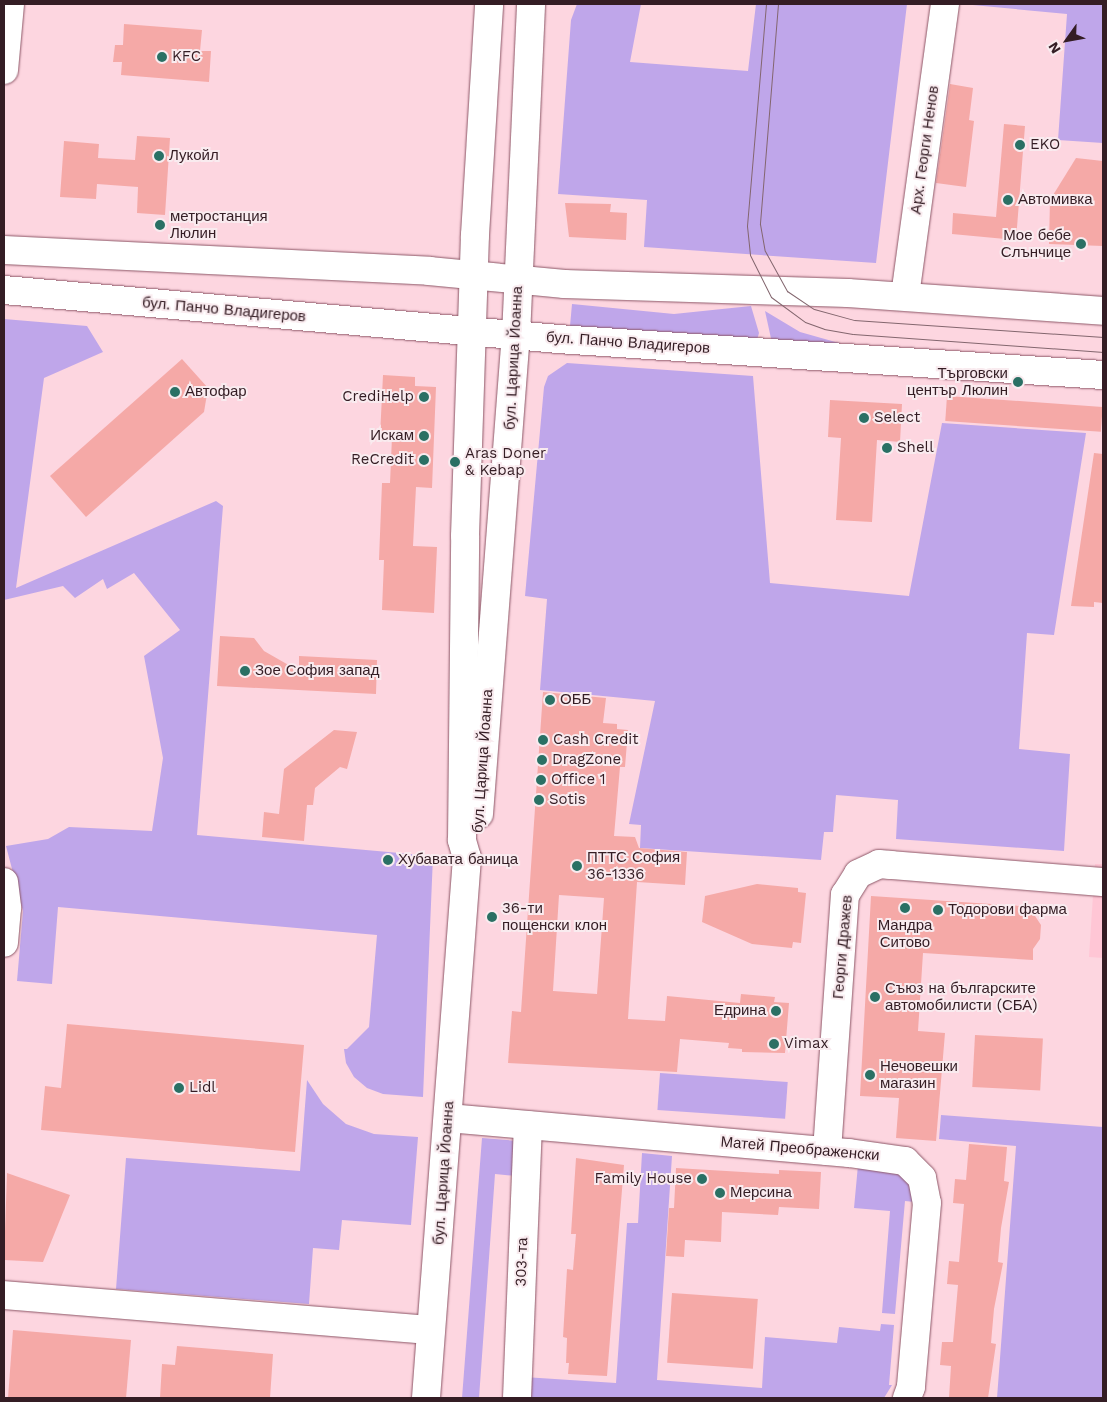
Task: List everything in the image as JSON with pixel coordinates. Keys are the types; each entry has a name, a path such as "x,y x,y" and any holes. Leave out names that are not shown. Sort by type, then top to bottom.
{"main road":[{"path":"4,70 10,4"},
{"name":"бул. Царица Йоанна","path":"426,1398 467,858 462,840 465,536 473,276 489,4"},
{"name":"бул. Царица Йоанна","path":"467,858 477,842 516,336 531,4"},
{"path":"529,36 541,4"},
{"name":"Арх. Георги Ненов","path":"905,296 945,4"},
{"path":"4,250 473,276 519,281 905,296 1103,311"},
{"name":"бул. Панчо Владигеров","path":"4,290 516,336 1103,374"},
{"name":"Георги Дражев","path":"827,1151 845,895 858,874 879,864 1103,882"},
{"path":"4,882 7,908 4,943"},
{"name":"Матей Преображенски","path":"448,1118 827,1151 905,1161 922,1178 927,1190 911,1387 907,1398"},
{"name":"303-та","path":"517,1398 528,1125"},
{"path":"4,1295 432,1330"}],"shaded area":[{"path":"577,4 641,4 630,62 748,71 756,4 907,4 876,263 644,247 647,200 558,194 571,20"},
{"path":"962,4 1103,4 1103,143 1058,140 1067,14"},
{"path":"572,304 674,314 751,306 759,333 757,340 570,326"},
{"path":"765,311 800,332 839,343 838,347 772,343"},
{"path":"4,319 87,326 103,352 44,378 16,588 216,501 223,506 197,835 433,856 423,1097 383,1094 367,1088 354,1077 346,1063 344,1049 347,1049 369,1027 377,935 58,907 52,984 17,981 23,911 6,846 48,839 69,827 152,831 163,758 144,656 180,630 134,573 107,589 103,579 75,598 63,586 4,600"},
{"path":"567,363 753,376 770,583 909,596 942,423 1086,433 1054,635 1027,633 1019,749 1070,754 1064,851 896,839 898,800 836,795 833,832 824,832 821,860 640,848 641,825 629,824 655,701 540,690 547,599 525,596 544,387 548,376"},
{"path":"1095,864 1103,864 1103,958 1089,957"},
{"path":"660,1073 788,1082 785,1119 657,1110"},
{"path":"307,1080 323,1104 346,1124 374,1134 418,1137 411,1225 342,1220 339,1250 313,1248 309,1304 116,1289 126,1158 300,1171"},
{"path":"941,1115 1103,1127 1103,1398 997,1398 1016,1146 939,1139"},
{"path":"482,1138 518,1141 516,1176 495,1174 479,1398 462,1398"},
{"path":"642,1153 672,1156 657,1380 762,1388 765,1337 837,1343 839,1327 880,1331 881,1324 894,1325 889,1385 892,1385 884,1398 523,1398 524,1377 616,1383 627,1223 638,1223"},
{"path":"858,1165 890,1168 907,1177 915,1202 905,1201 895,1314 882,1313 890,1211 854,1208"}],"building":[{"name":"KFC","path":"124,24 202,30 200,51 211,51 209,82 121,75 122,62 113,62 115,45 123,45"},
{"path":"950,84 973,88 969,120 974,121 966,187 936,183"},
{"name":"Автомивка","path":"1004,124 1025,126 1016,240 952,234 953,213 996,217"},
{"path":"137,136 170,138 165,215 137,213 138,187 97,184 96,199 60,197 64,141 99,144 98,158 135,160"},
{"path":"1076,158 1103,161 1103,246 1049,244 1050,200"},
{"path":"565,203 611,204 610,212 627,213 626,240 569,237"},
{"path":"182,359 208,388 204,412 86,517 50,476"},
{"path":"383,375 415,377 415,386 436,387 432,488 416,487 413,546 437,547 434,613 382,610 384,560 379,560 382,483 390,483 392,437 380,436"},
{"path":"947,396 1103,407 1101,432 945,421"},
{"path":"830,400 902,404 900,442 877,440 872,522 836,520 841,438 828,437"},
{"path":"1094,453 1103,454 1103,603 1094,602 1094,607 1071,606"},
{"path":"220,636 254,638 264,651 299,671 299,656 377,660 376,694 217,686"},
{"path":"543,692 606,698 603,723 617,724 617,729 628,730 625,767 620,767 614,836 635,837 639,848 687,852 685,885 637,882 628,1019 665,1021 667,996 740,1003 741,994 775,997 774,1002 789,1003 785,1053 742,1052 742,1049 728,1048 729,1043 680,1039 677,1072 508,1063 512,1011 521,1012","holes":["559,895 604,898 597,994 553,991"]},
{"path":"334,730 357,732 347,769 340,767 315,788 313,805 307,805 304,841 262,837 264,812 279,814 284,769"},
{"path":"757,884 798,888 798,892 806,893 801,943 793,942 792,948 752,944 702,922 705,896"},
{"path":"871,896 1036,907 1035,916 1041,925 1040,939 1033,949 1033,960 923,953 918,1031 945,1033 936,1141 896,1138 899,1098 860,1096"},
{"path":"67,1024 304,1045 295,1152 41,1130 45,1086 61,1088"},
{"path":"975,1035 1043,1039 1040,1090 972,1087"},
{"path":"969,1144 1007,1147 1004,1181 1009,1182 1001,1228 998,1262 1003,1263 994,1309 991,1343 996,1344 988,1398 949,1398 951,1366 940,1365 942,1342 953,1342 958,1285 947,1284 949,1261 959,1262 964,1204 953,1203 955,1179 966,1180"},
{"path":"576,1158 624,1165 607,1376 568,1374 569,1363 566,1363 567,1338 563,1337 567,1269 573,1270 576,1234 571,1234"},
{"path":"676,1168 779,1174 779,1170 821,1172 819,1209 779,1207 778,1215 722,1212 721,1242 685,1240 684,1257 666,1256 669,1208 674,1208"},
{"path":"7,1173 70,1195 43,1262 4,1260"},
{"path":"672,1293 758,1299 753,1369 667,1363"},
{"path":"13,1330 131,1340 126,1398 8,1398"},
{"path":"177,1346 273,1354 270,1398 160,1398 162,1364 175,1365"}],"tram line":[{"path":"766,4 747,226 750,255 771,297 805,322 824,329 853,334 1103,352"},
{"path":"778,4 760,224 765,251 787,291 814,309 854,320 1103,337"}],"place":[{"name":"KFC","path":"162,57"},
{"name":"EKO","path":"1020,145"},
{"name":"Лукойл","path":"159,156"},
{"name":"Автомивка","path":"1008,200"},
{"name":"метростанция Люлин","path":"160,225"},
{"name":"Мое бебе Слънчице","path":"1081,244"},
{"name":"Търговски център Люлин","path":"1018,382"},
{"name":"Автофар","path":"175,392"},
{"name":"CrediHelp","path":"424,397"},
{"name":"Select","path":"864,418"},
{"name":"Искам","path":"424,436"},
{"name":"Shell","path":"887,448"},
{"name":"ReCredit","path":"424,460"},
{"name":"Aras Doner & Kebap","path":"455,462"},
{"name":"Зое София запад","path":"245,671"},
{"name":"ОББ","path":"550,700"},
{"name":"Cash Credit","path":"543,740"},
{"name":"DragZone","path":"542,760"},
{"name":"Office 1","path":"541,780"},
{"name":"Sotis","path":"539,800"},
{"name":"Хубавата баница","path":"388,860"},
{"name":"ПТТС София 36-1336","path":"577,866"},
{"name":"Мандра Ситово","path":"905,908"},
{"name":"Тодорови фарма","path":"938,910"},
{"name":"36-ти пощенски клон","path":"492,917"},
{"name":"Съюз на българските автомобилисти (СБА)","path":"875,997"},
{"name":"Едрина","path":"776,1011"},
{"name":"Vimax","path":"774,1044"},
{"name":"Нечовешки магазин","path":"870,1075"},
{"name":"Lidl","path":"179,1088"},
{"name":"Family House","path":"702,1179"},
{"name":"Мерсина","path":"720,1193"}]}
